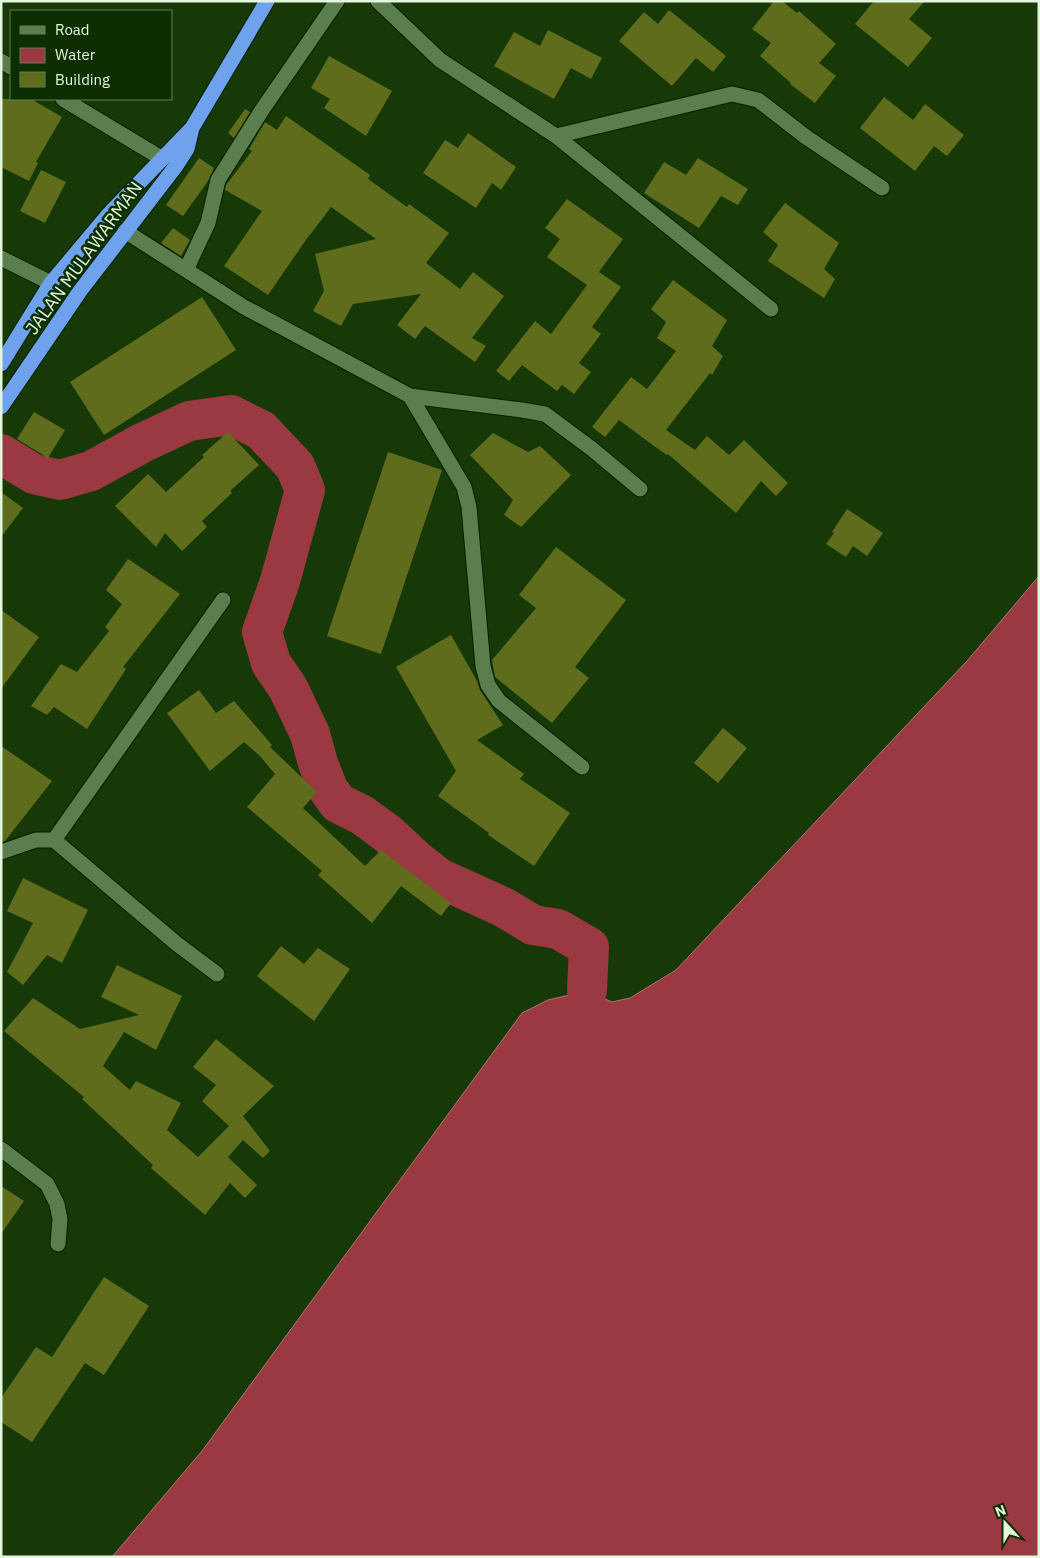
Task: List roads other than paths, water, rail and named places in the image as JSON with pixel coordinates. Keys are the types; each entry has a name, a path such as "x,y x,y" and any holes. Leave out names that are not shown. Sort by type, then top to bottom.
{"highway":[{"name":"JALAN MULAWARMAN","path":"1,364 51,283 108,215 192,128 267,1"},
{"name":"JALAN MULAWARMAN","path":"3,404 80,291 187,150 192,128"}],"street":[{"path":"186,270 208,223 218,180 262,110 337,1"},
{"path":"378,1 440,60 556,136 771,309"},
{"path":"556,136 732,94 758,100 806,137 882,188"},
{"path":"65,100 161,158"},
{"path":"125,231 244,307 410,396 545,414 592,449 640,489"},
{"path":"1,258 51,283"},
{"path":"410,396 464,487 469,507 483,666 488,685 499,701 582,767"},
{"path":"54,840 223,600"},
{"path":"1,852 36,840 54,840 177,944 217,974"},
{"path":"1,1148 47,1184 57,1204 60,1220 58,1244"}],"water":[{"path":"1039,576 1039,1557 112,1557 202,1451 522,1013 548,1000 587,991 612,1002 630,998 676,970 967,661"}],"waterway":[{"path":"1,454 34,474 60,480 91,471 142,443 189,421 231,415 261,430 295,466 305,490 280,581 262,632 271,663 288,688 310,734 328,789 338,803 362,815 388,834 439,878 503,907 533,925 558,929 589,947 587,991"}]}
